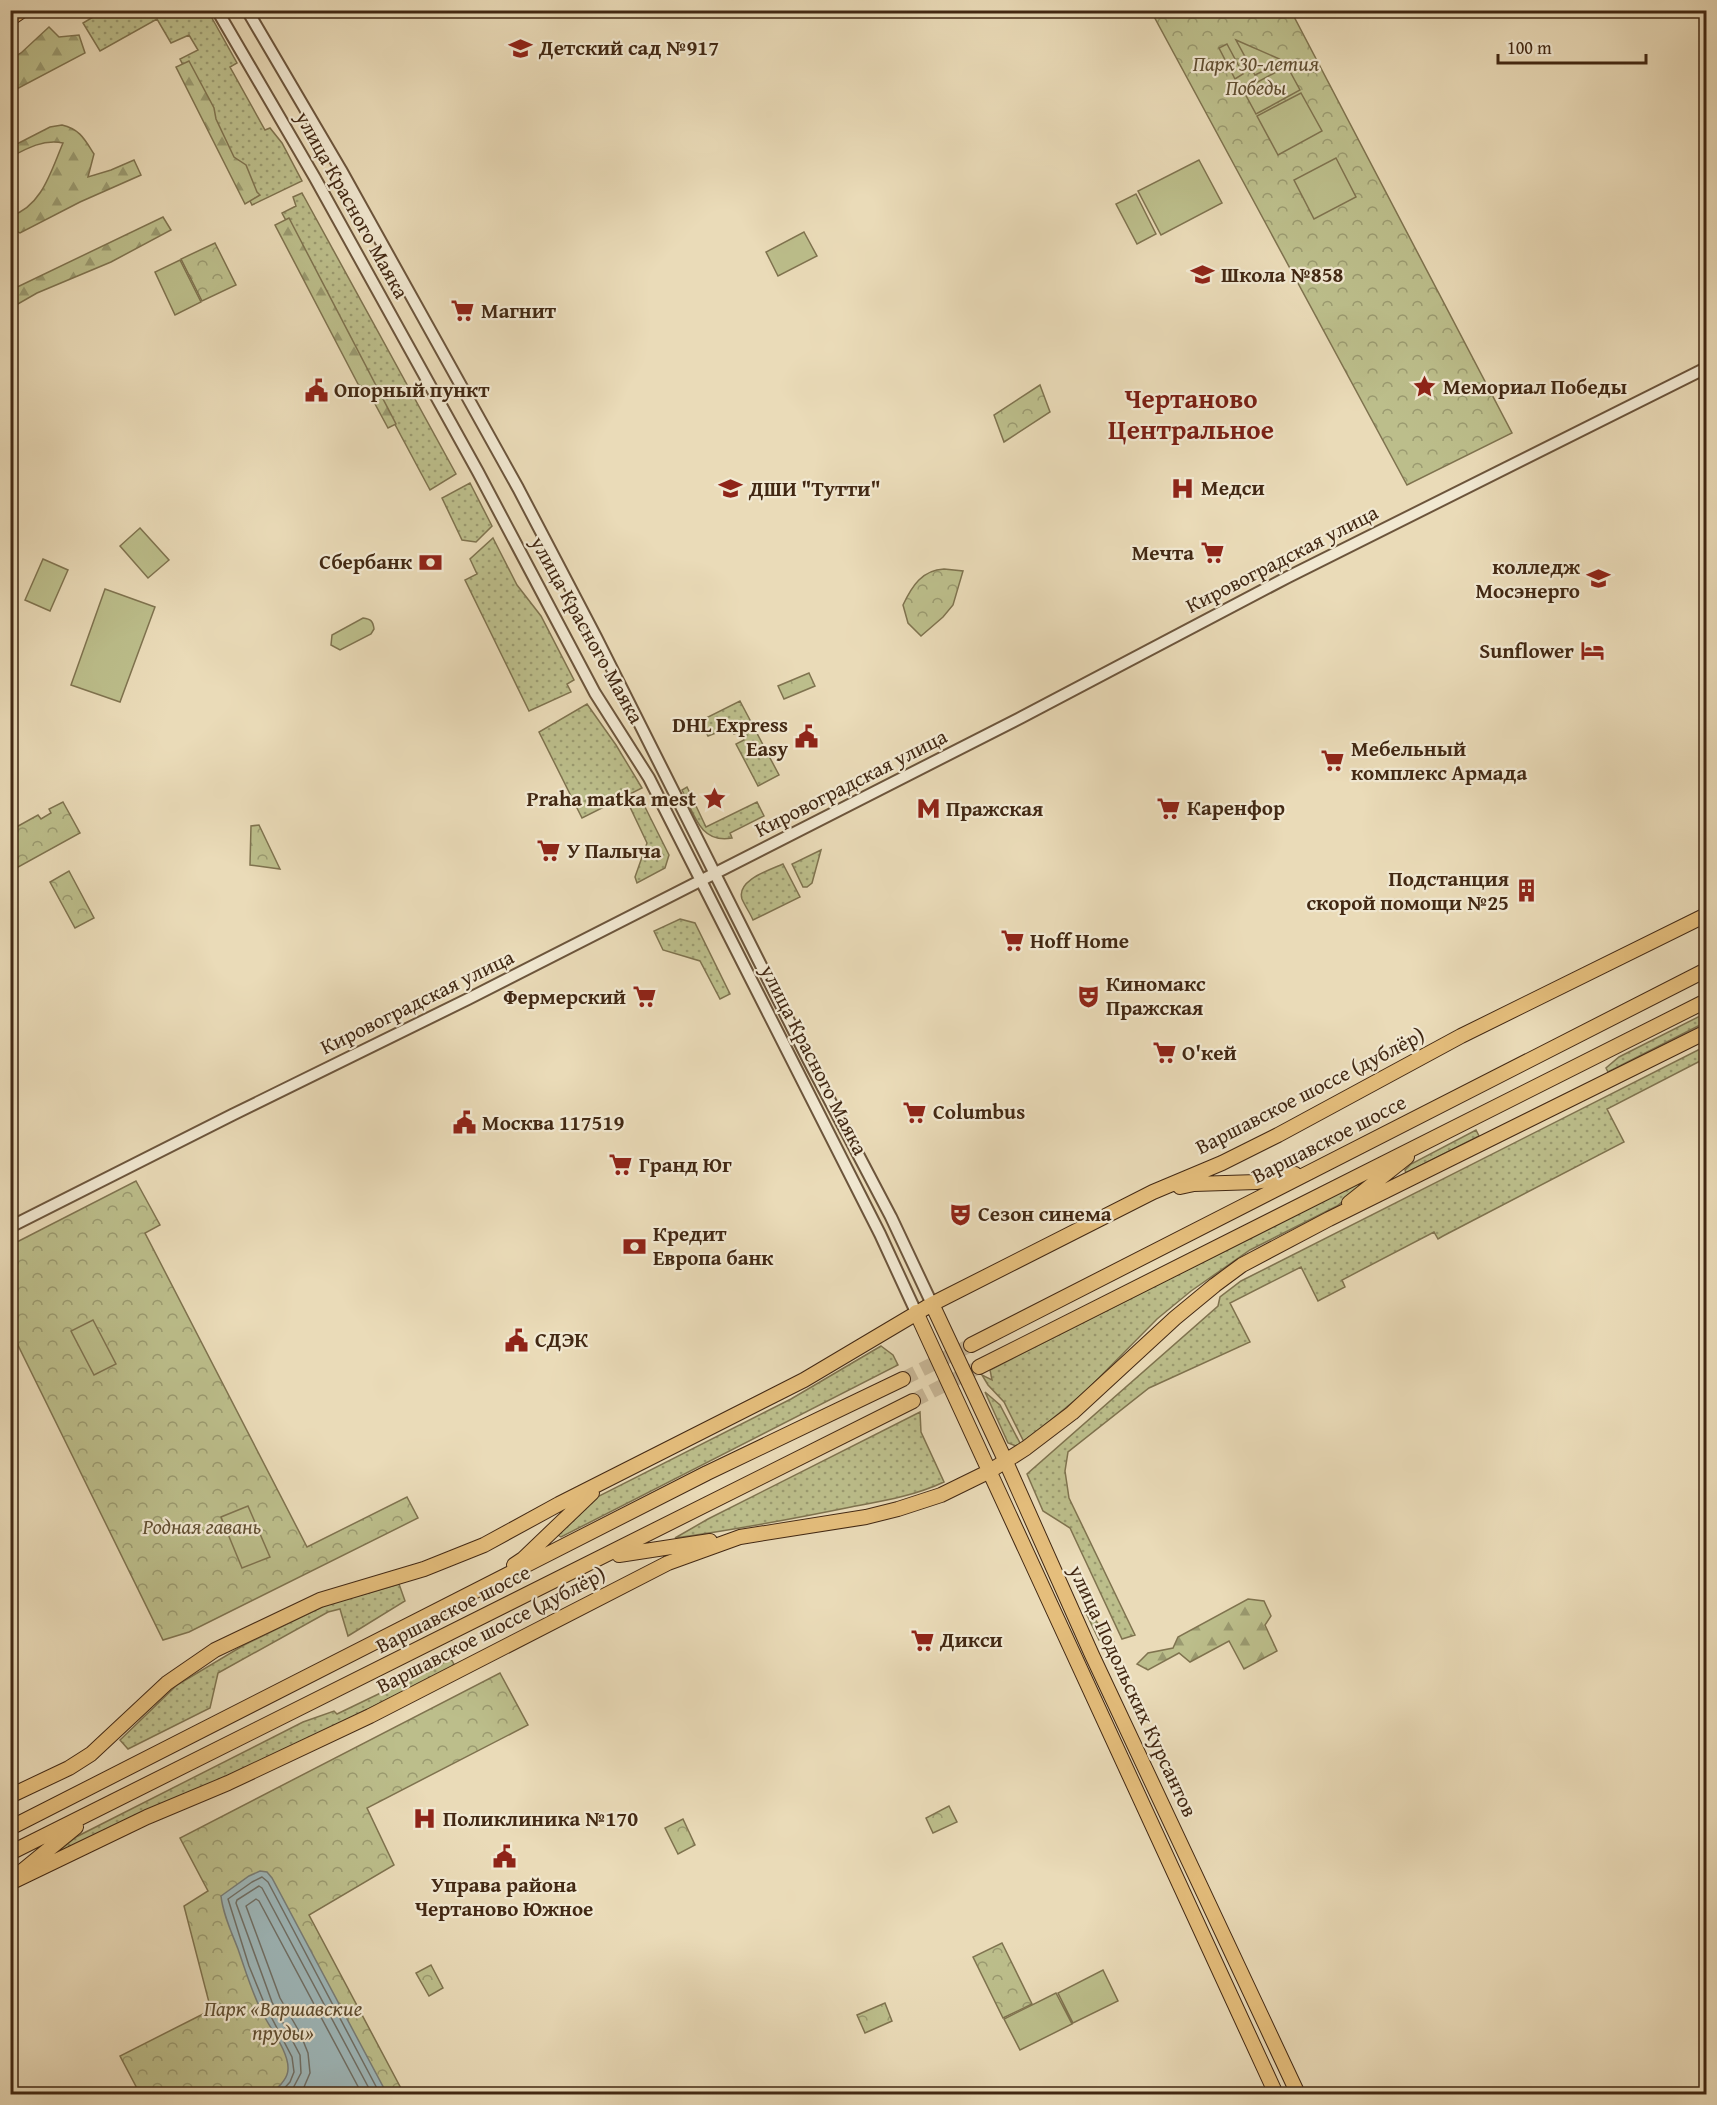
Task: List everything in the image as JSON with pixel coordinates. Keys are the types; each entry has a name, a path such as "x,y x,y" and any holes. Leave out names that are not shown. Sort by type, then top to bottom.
{"main road":[{"path":"10,19 23,10"},
{"name":"Варшавское шоссе (дублёр)","path":"932,1304 1153,1192 1278,1135 1461,1036 1707,915"},
{"name":"Варшавское шоссе","path":"971,1345 1707,970"},
{"path":"980,1367 1707,1001"},
{"path":"1006,1462 1072,1413 1175,1318 1242,1265 1329,1219 1707,1032"},
{"path":"1329,1219 1430,1139"},
{"path":"1153,1192 1194,1184 1257,1182 1315,1169"},
{"path":"10,1796 69,1768 91,1754 167,1683 215,1650 320,1600 424,1569 484,1545 804,1380 932,1304"},
{"name":"улица Подольских Курсантов","path":"932,1304 1092,1655 1298,2094"},
{"name":"улица Подольских Курсантов","path":"916,1312 1276,2094"},
{"name":"Варшавское шоссе","path":"10,1828 707,1473 903,1379"},
{"name":"Варшавское шоссе","path":"10,1853 913,1401"},
{"name":"Варшавское шоссе (дублёр)","path":"10,1882 147,1817 228,1784 360,1720 668,1563 740,1537 866,1517 898,1509 941,1494 1006,1462"},
{"path":"457,1602 523,1559 581,1502 614,1476"},
{"path":"605,1557 740,1537"},
{"path":"10,1882 96,1811"}],"street":[{"name":"улица Красного Маяка","path":"218,10 315,178 470,456 595,693 649,778 880,1234 916,1312"},
{"name":"улица Красного Маяка","path":"247,10 341,170 508,470 596,637 809,1061 891,1217 932,1304"},
{"name":"Кировоградская улица","path":"10,1227 251,1105 468,999 1023,717 1288,577 1707,368"}],"green space":[{"path":"103,11 208,11 237,63 230,67 265,130 270,128 282,143 302,181 252,205 180,59 198,50 189,35 171,43 157,19 100,51 83,23"},
{"name":"Парк 30-летия Победы","path":"1151,11 1291,11 1512,433 1407,485"},
{"path":"49,27 59,37 79,35 85,53 11,92 11,59 21,53"},
{"path":"1236,40 1284,61 1255,75"},
{"path":"1227,44 1243,74 1235,79 1219,48"},
{"path":"189,61 214,108 216,119 234,157 246,165 260,195 245,204 176,67"},
{"path":"1287,66 1300,90 1256,114 1243,90"},
{"path":"1301,93 1322,131 1278,155 1257,116"},
{"path":"62,125 78,132 94,154 88,177 134,160 141,175 80,202 20,233 11,229 11,216 22,211 38,196 63,143 42,143 11,157 11,147 50,127"},
{"path":"1336,158 1356,197 1314,219 1294,180"},
{"path":"1199,160 1222,203 1161,235 1138,191"},
{"path":"302,193 456,474 430,490 282,213 296,206 293,197"},
{"path":"1136,194 1156,234 1137,244 1116,204"},
{"path":"163,217 171,230 111,262 37,293 11,308 11,290"},
{"path":"289,218 396,424 388,428 368,391 358,384 275,225"},
{"path":"804,232 817,256 778,276 766,252"},
{"path":"215,243 236,285 202,301 181,259"},
{"path":"180,260 201,302 175,315 155,272"},
{"path":"1040,385 1050,412 1004,442 994,415"},
{"path":"470,483 492,526 476,542 462,540 442,498"},
{"path":"140,528 169,560 148,578 120,546"},
{"path":"493,538 517,585 541,616 574,680 567,684 571,692 529,711 465,580 477,574 470,559"},
{"path":"43,559 68,570 50,611 25,600"},
{"path":"944,569 963,571 953,605 921,636 908,623 903,605 919,580 930,572"},
{"path":"105,589 155,607 120,702 71,685"},
{"path":"363,618 372,622 374,629 371,634 340,650 331,645 332,635"},
{"path":"809,673 815,686 784,699 778,686"},
{"path":"740,701 779,775 758,786 736,744 744,740 739,732 734,734 731,727 708,736 700,721"},
{"path":"587,704 616,745 642,788 582,818 539,732"},
{"path":"687,787 706,827 757,802 764,816 730,833 732,838 721,839 712,836 705,832 695,817 682,790"},
{"path":"642,801 669,855 665,868 637,883 635,877 647,843 630,807"},
{"path":"63,802 80,833 11,871 11,830 38,815 41,819 51,813 49,809"},
{"path":"259,825 280,869 250,865 251,826"},
{"path":"821,850 812,883 803,887 792,864"},
{"path":"783,864 800,897 753,920 742,899 744,886 755,877"},
{"path":"69,871 94,918 75,928 50,882"},
{"path":"680,919 695,923 730,994 720,999 700,961 663,950 654,931"},
{"path":"1706,1013 1706,1022 1608,1072 1606,1068 1619,1057"},
{"path":"1706,1046 1706,1058 1607,1109 1624,1142 1438,1239 1434,1232 1342,1280 1345,1287 1318,1301 1301,1267 1230,1303 1250,1342 1149,1388 1068,1452 1065,1471 1069,1498 1135,1635 1122,1639 1070,1528 1043,1511 1027,1474 1218,1306 1220,1297 1241,1281"},
{"path":"1476,1130 1479,1136 1406,1173 1405,1170 1411,1164"},
{"name":"Родная гавань","path":"136,1181 160,1225 145,1233 307,1547 407,1497 418,1518 189,1632 163,1640 11,1331 11,1245"},
{"path":"1357,1183 1360,1187 1337,1206 1250,1250 1191,1291 1157,1319 1085,1392 1024,1442 1004,1402 982,1375 992,1380 990,1370"},
{"path":"93,1320 116,1364 94,1375 71,1331"},
{"path":"881,1346 893,1355 898,1365 561,1537 558,1535 597,1497 791,1399"},
{"path":"985,1392 1000,1405 1021,1445 1008,1443"},
{"path":"920,1412 921,1432 944,1482 887,1500 675,1538 708,1519"},
{"path":"248,1506 270,1557 242,1568 221,1517"},
{"path":"399,1584 405,1601 348,1636 340,1609 328,1612 218,1673 210,1708 128,1749 120,1740 177,1685 244,1645 326,1605"},
{"path":"1081,1594 1091,1615 1113,1641 1099,1640 1087,1615"},
{"path":"1248,1599 1264,1601 1271,1616 1265,1625 1277,1651 1244,1669 1229,1641 1190,1662 1179,1653 1148,1670 1137,1664 1148,1653 1173,1648 1178,1637"},
{"path":"451,1659 455,1666 226,1780 61,1852 60,1850 76,1837 303,1722 334,1711 337,1714"},
{"name":"Парк «Варшавские пруды»","path":"500,1673 528,1725 367,1808 394,1865 309,1915 404,2094 140,2094 120,2056 211,2010 184,1906 208,1891 180,1838"},
{"path":"949,1806 957,1822 933,1833 926,1818"},
{"path":"683,1819 695,1845 678,1854 665,1828"},
{"path":"1002,1943 1032,2004 1003,2018 973,1957"},
{"path":"431,1965 443,1988 429,1996 416,1973"},
{"path":"1103,1970 1118,2001 1073,2023 1058,1993"},
{"path":"1056,1993 1072,2024 1020,2050 1004,2019"},
{"path":"885,2003 892,2021 865,2033 857,2015"}],"water":[{"path":"260,1871 267,1872 272,1878 387,2094 270,2094 284,2080 288,2069 287,2062 282,2047 254,1995 225,1916 221,1896"}],"tunnel":[{"path":"903,1379 971,1345"},
{"path":"913,1401 979,1367"}],"place":[{"name":"Детский сад №917","path":"521,48"},
{"name":"Школа №858","path":"1203,275"},
{"name":"Магнит","path":"463,311"},
{"name":"Мемориал Победы","path":"1425,387"},
{"name":"Опорный пункт","path":"316,390"},
{"name":"Медси","path":"1183,488"},
{"name":"ДШИ \"Тутти\"","path":"731,489"},
{"name":"Мечта","path":"1212,553"},
{"name":"Сбербанк","path":"430,562"},
{"name":"колледж Мосэнерго","path":"1598,579"},
{"name":"Sunflower","path":"1592,651"},
{"name":"DHL Express Easy","path":"806,737"},
{"name":"Мебельный комплекс Армада","path":"1333,761"},
{"name":"Praha matka mest","path":"714,799"},
{"name":"Каренфор","path":"1169,808"},
{"name":"Пражская","path":"928,809"},
{"name":"У Палыча","path":"549,851"},
{"name":"Подстанция скорой помощи №25","path":"1527,891"},
{"name":"Hoff Home","path":"1012,941"},
{"name":"Киномакс Пражская","path":"1088,996"},
{"name":"Фермерский","path":"644,997"},
{"name":"О'кей","path":"1164,1053"},
{"name":"Columbus","path":"915,1112"},
{"name":"Москва 117519","path":"464,1123"},
{"name":"Гранд Юг","path":"621,1165"},
{"name":"Сезон синема","path":"960,1214"},
{"name":"Кредит Европа банк","path":"635,1246"},
{"name":"СДЭК","path":"517,1340"},
{"name":"Дикси","path":"922,1640"},
{"name":"Поликлиника №170","path":"425,1819"},
{"name":"Управа района Чертаново Южное","path":"504,1857"}],"district":[{"name":"Чертаново Центральное","path":"1191,414"}]}
